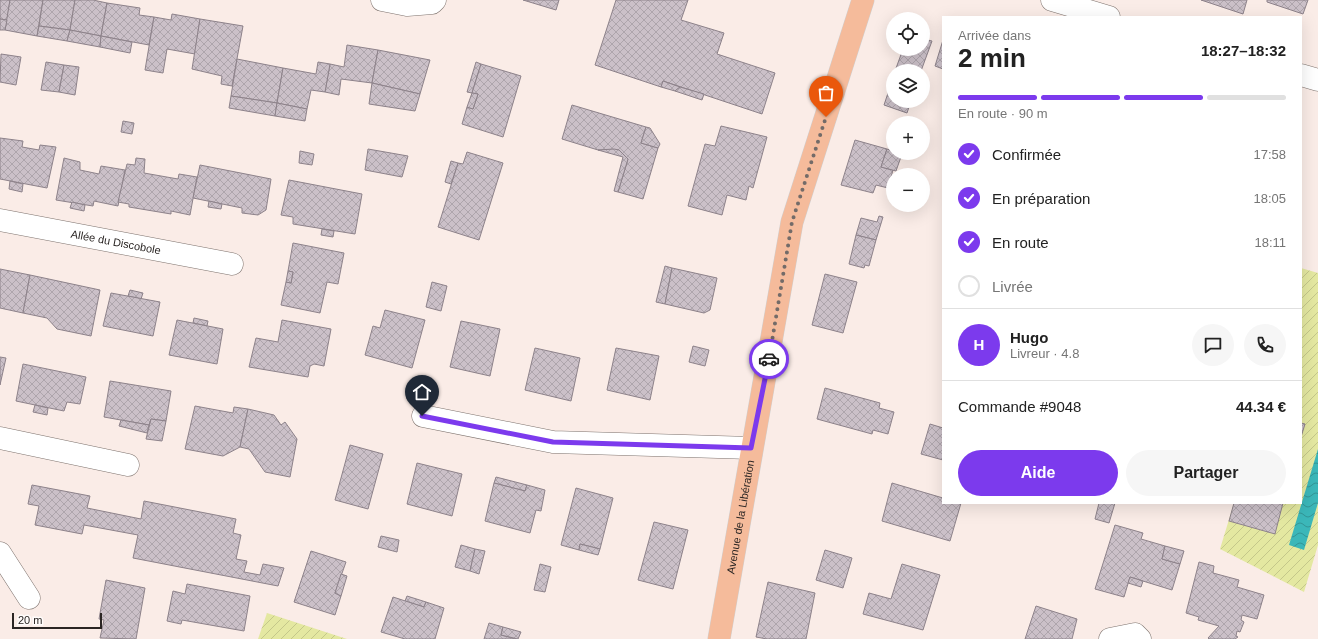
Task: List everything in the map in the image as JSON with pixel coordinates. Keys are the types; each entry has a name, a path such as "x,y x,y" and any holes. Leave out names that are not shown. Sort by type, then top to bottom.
{"main road":[{"name":"Avenue de la Libération","path":"719,639 751,448 769,361 792,222 863,0"}],"street":[{"path":"382,0 407,5 432,3 435,0"},
{"path":"1052,0 1106,16"},
{"path":"1302,74 1318,80"},
{"name":"Allée du Discobole","path":"0,220 232,264"},
{"path":"422,416 553,442 751,448"},
{"path":"0,438 128,466"},
{"path":"0,553 29,598"},
{"path":"1110,639 1135,634 1140,639"}],"green space":[{"path":"1302,268 1318,273 1318,545 1304,592 1220,549 1234,504 1302,504"},
{"path":"267,613 347,639 258,639"}],"water":[{"path":"1318,449 1318,503 1304,550 1289,545"}],"building":[{"path":"0,0 10,0 7,20 0,19"},
{"path":"10,0 43,0 37,36 5,30"},
{"path":"43,0 75,0 70,30 39,26"},
{"path":"75,0 93,0 107,3 101,36 70,30"},
{"path":"523,0 559,0 556,10"},
{"path":"616,0 688,0 681,20 724,33 717,54 775,73 762,114 663,81 661,87 595,65"},
{"path":"1201,0 1247,0 1243,14"},
{"path":"1267,0 1308,0 1303,14 1267,2"},
{"path":"107,3 140,8 139,15 154,17 149,45 101,36"},
{"path":"172,14 200,19 195,54 167,49 163,73 145,70 154,17 171,20"},
{"path":"0,19 7,20 5,30 0,30"},
{"path":"200,19 243,26 232,86 221,84 222,76 192,69"},
{"path":"39,26 70,30 67,41 37,36"},
{"path":"70,30 101,36 100,47 67,41"},
{"path":"101,36 132,42 130,53 100,47"},
{"path":"942,43 942,69 935,66"},
{"path":"347,45 378,50 372,83 341,79 339,95 325,92 330,64 344,67"},
{"path":"378,50 430,60 420,94 372,83"},
{"path":"1,54 21,57 16,85 0,82"},
{"path":"900,56 926,56 924,64 898,64"},
{"path":"237,59 283,68 277,103 231,96"},
{"path":"46,62 64,65 59,92 41,90"},
{"path":"318,62 330,64 325,92 311,90 307,109 277,103 283,68 316,74"},
{"path":"476,62 481,64 472,93 467,92"},
{"path":"481,64 521,76 503,137 462,124 467,107 473,109 478,94 472,93"},
{"path":"64,65 79,67 75,95 59,92"},
{"path":"663,81 680,87 675,91 661,87"},
{"path":"372,83 420,94 415,111 369,104"},
{"path":"680,87 704,94 702,100 675,91"},
{"path":"472,93 478,94 473,109 467,107"},
{"path":"231,96 277,103 275,116 229,108"},
{"path":"277,103 307,109 305,121 275,116"},
{"path":"572,105 646,127 641,143 658,148 643,199 618,192 628,159 619,150 598,150 562,139"},
{"path":"893,108 909,108 907,113"},
{"path":"123,121 134,123 132,134 121,132"},
{"path":"721,126 767,137 753,188 749,186 746,200 727,195 722,215 688,206 705,144 715,146"},
{"path":"646,127 650,128 660,144 658,148 641,143"},
{"path":"0,138 23,141 22,147 39,150 40,145 56,147 47,188 0,179"},
{"path":"855,140 886,149 881,167 886,168 886,188 876,185 873,193 841,185"},
{"path":"368,149 408,156 402,177 365,170"},
{"path":"598,150 619,150 628,159 618,192 614,191 623,157"},
{"path":"300,151 314,154 312,165 299,163"},
{"path":"467,152 503,163 479,240 438,227 458,163 463,164"},
{"path":"886,152 886,160 900,160 897,168 881,167"},
{"path":"64,158 80,162 80,170 99,174 101,166 125,170 118,206 94,201 93,206 56,200"},
{"path":"136,158 145,159 144,173 178,179 179,174 197,177 190,215 171,211 171,214 129,207 129,204 118,202 127,164 135,165"},
{"path":"451,161 458,163 451,184 445,182"},
{"path":"200,165 271,179 266,210 258,215 242,213 242,208 193,198"},
{"path":"289,180 362,194 355,234 293,224 293,217 281,215"},
{"path":"10,181 23,184 22,192 9,189"},
{"path":"209,201 222,204 221,209 208,207"},
{"path":"72,202 85,205 84,211 70,208"},
{"path":"879,216 883,217 876,240 856,235 861,218 877,222"},
{"path":"322,229 334,231 333,237 321,235"},
{"path":"856,235 876,240 869,266 865,265 864,268 849,264"},
{"path":"293,243 344,253 338,284 327,282 320,313 281,305 286,282 291,283 293,272 288,271"},
{"path":"665,266 672,268 665,304 656,302"},
{"path":"672,268 717,278 710,310 704,313 665,304"},
{"path":"0,269 30,275 23,313 0,308"},
{"path":"288,271 293,272 291,283 286,282"},
{"path":"825,274 857,282 843,333 812,325"},
{"path":"30,275 100,290 91,336 57,329 47,318 23,313"},
{"path":"432,282 447,286 441,311 426,307"},
{"path":"130,290 143,293 141,299 128,296"},
{"path":"111,293 160,302 153,336 103,326"},
{"path":"385,310 425,320 412,368 365,355 373,326 380,328"},
{"path":"194,318 208,321 207,326 193,323"},
{"path":"177,320 223,329 217,364 169,355"},
{"path":"282,320 331,329 324,366 314,364 310,366 308,377 249,367 256,338 278,342"},
{"path":"461,321 500,329 490,376 450,367"},
{"path":"693,346 709,350 705,366 689,362"},
{"path":"535,348 580,358 571,401 525,390"},
{"path":"616,348 659,356 650,400 607,390"},
{"path":"0,357 6,358 0,385"},
{"path":"23,364 86,377 80,404 67,402 64,411 16,401"},
{"path":"110,381 171,391 166,421 151,419 149,425 104,417"},
{"path":"825,388 880,403 879,408 894,412 888,434 873,430 872,434 817,419"},
{"path":"35,405 48,408 47,415 33,412"},
{"path":"195,406 233,413 234,407 248,409 240,447 223,456 185,449"},
{"path":"248,409 274,415 281,425 285,422 297,439 290,477 265,472 249,449 240,447"},
{"path":"151,419 166,421 162,441 146,439"},
{"path":"121,420 149,425 147,433 119,426"},
{"path":"1302,423 1305,424 1302,434"},
{"path":"930,424 942,428 942,460 921,454"},
{"path":"350,445 383,454 368,509 335,500"},
{"path":"417,463 462,474 452,516 407,504"},
{"path":"496,477 527,485 525,491 494,483"},
{"path":"494,483 525,491 527,485 545,490 541,511 536,510 530,533 485,521"},
{"path":"892,483 942,498 942,504 961,504 950,541 882,521"},
{"path":"32,485 90,496 87,508 141,519 144,501 236,519 233,533 241,535 236,559 247,561 244,572 260,575 263,564 284,568 278,586 133,558 138,535 84,525 82,534 35,525 39,506 28,504"},
{"path":"576,488 613,498 600,549 580,544 579,550 561,545"},
{"path":"1099,504 1115,504 1109,523 1095,519"},
{"path":"1234,504 1283,504 1275,534 1229,521"},
{"path":"654,522 688,530 673,589 638,580"},
{"path":"1115,525 1143,533 1141,539 1165,546 1162,559 1180,564 1172,590 1130,577 1124,597 1095,589"},
{"path":"381,536 399,540 397,552 378,547"},
{"path":"580,544 600,549 598,555 579,550"},
{"path":"461,545 475,549 470,571 455,567"},
{"path":"1165,546 1184,551 1180,564 1162,559"},
{"path":"475,549 485,551 479,574 470,571"},
{"path":"825,550 852,558 843,588 816,580"},
{"path":"311,551 346,562 335,593 341,596 335,615 294,602"},
{"path":"1199,562 1214,566 1213,573 1239,580 1237,587 1264,595 1257,619 1242,615 1241,620 1244,622 1240,632 1237,631 1236,636 1238,637 1235,639 1209,639 1208,638 1219,626 1198,620 1199,617 1186,613"},
{"path":"540,564 551,567 545,592 534,590"},
{"path":"902,564 940,575 923,630 863,614 869,593 891,599"},
{"path":"341,574 347,576 341,596 335,593"},
{"path":"1130,577 1143,581 1141,587 1128,583"},
{"path":"106,580 145,588 136,639 100,638 104,620 99,619"},
{"path":"768,582 815,593 806,639 767,639 756,637"},
{"path":"187,584 250,596 244,631 182,620 181,624 167,621 173,591 185,594"},
{"path":"407,596 426,602 424,607 405,601"},
{"path":"393,597 424,607 426,602 444,608 435,639 405,639 381,632"},
{"path":"1036,606 1077,619 1072,639 1025,639"},
{"path":"489,623 503,627 501,635 516,639 484,639"},
{"path":"503,627 521,632 518,639 501,635"}],"way so far":[{"path":"769,359 792,222 826,117"}],"route":[{"path":"422,416 553,442 751,448 769,359"}]}
